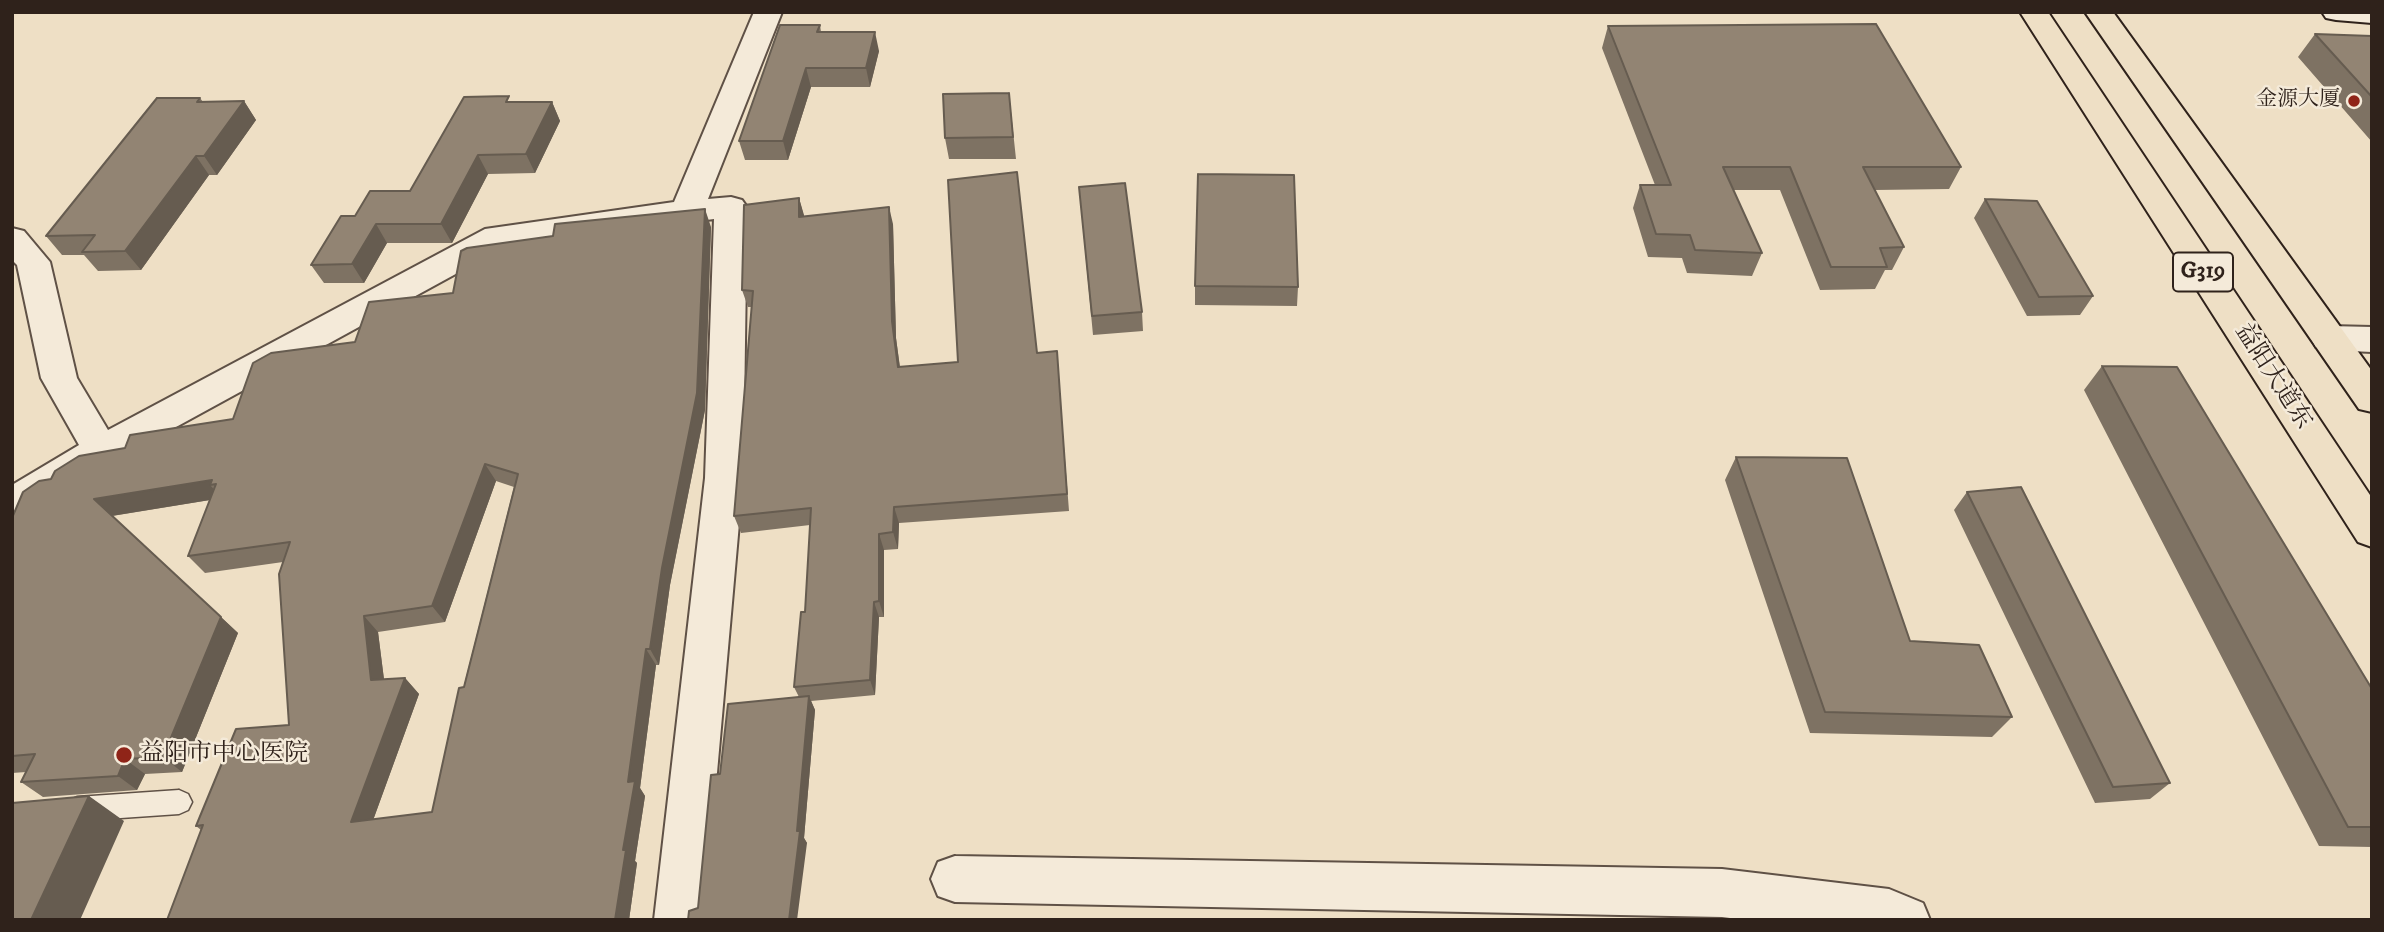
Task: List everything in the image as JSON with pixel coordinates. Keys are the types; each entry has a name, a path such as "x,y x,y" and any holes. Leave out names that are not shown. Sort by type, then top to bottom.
{"main road":[{"name":"益阳大道东","path":"2034,12 2372,531"},
{"name":"G319","path":"2099,12 2372,398"}],"street":[{"path":"687,211 768,12"},
{"path":"2336,12 2372,15"},
{"path":"12,505 101,451 497,237 731,207 724,478 705,685 678,920"},
{"path":"12,239 33,262 60,378 101,451"},
{"path":"2329,338 2372,340"},
{"path":"955,879 1722,893 1889,913 1905,920"}],"lane":[{"path":"54,811 179,802"}],"building":[{"path":"1876,24 1961,167 1863,167 1904,247 1880,248 1887,267 1831,267 1790,167 1723,167 1762,253 1695,250 1690,235 1656,234 1640,185 1671,185 1608,26"},
{"path":"780,25 820,25 817,32 875,32 866,68 806,68 783,141 739,141"},
{"path":"2315,34 2372,36 2372,97"},
{"path":"1009,93 1013,137 945,138 943,94"},
{"path":"509,96 506,102 552,102 526,154 478,155 441,224 376,224 352,264 311,265 341,216 355,216 370,191 410,191 464,97"},
{"path":"157,98 200,98 197,102 244,101 204,156 196,156 125,251 82,252 95,235 46,236"},
{"path":"1017,172 1037,353 1057,351 1067,494 894,507 893,532 879,534 879,601 874,602 870,680 794,687 801,612 805,612 811,508 734,516 753,291 742,290 744,205 799,198 799,217 889,207 892,321 898,367 958,362 948,180"},
{"path":"1198,174 1294,175 1298,287 1195,286"},
{"path":"1125,183 1142,312 1092,316 1079,187"},
{"path":"1985,199 2037,201 2093,296 2039,297"},
{"path":"705,209 697,393 662,568 650,649 646,649 628,782 635,781 615,920 167,920 203,825 196,826 236,729 289,725 279,574 290,542 188,556 216,484 210,485 212,480 94,499 221,617 163,757 125,759 118,776 21,782 35,754 12,756 12,518 23,492 39,481 51,479 55,471 79,456 125,448 130,435 233,419 253,363 271,353 355,342 369,302 453,293 461,251 553,236 555,224","holes":["485,464 518,474 464,687 459,688 432,812 351,822 405,678 371,680 364,616 432,606"]},
{"path":"2102,366 2177,367 2372,689 2372,827 2348,827"},
{"path":"1736,457 1847,458 1910,641 1979,645 2012,717 1825,712"},
{"path":"2021,487 2170,783 2113,787 1967,492"},
{"path":"809,696 797,831 800,831 789,920 688,920 689,911 698,908 711,775 720,774 728,704"},
{"path":"89,796 31,920 12,920 12,803"}],"place":[{"name":"金源大厦","path":"2354,101"},
{"name":"益阳市中心医院","path":"124,755"}]}
